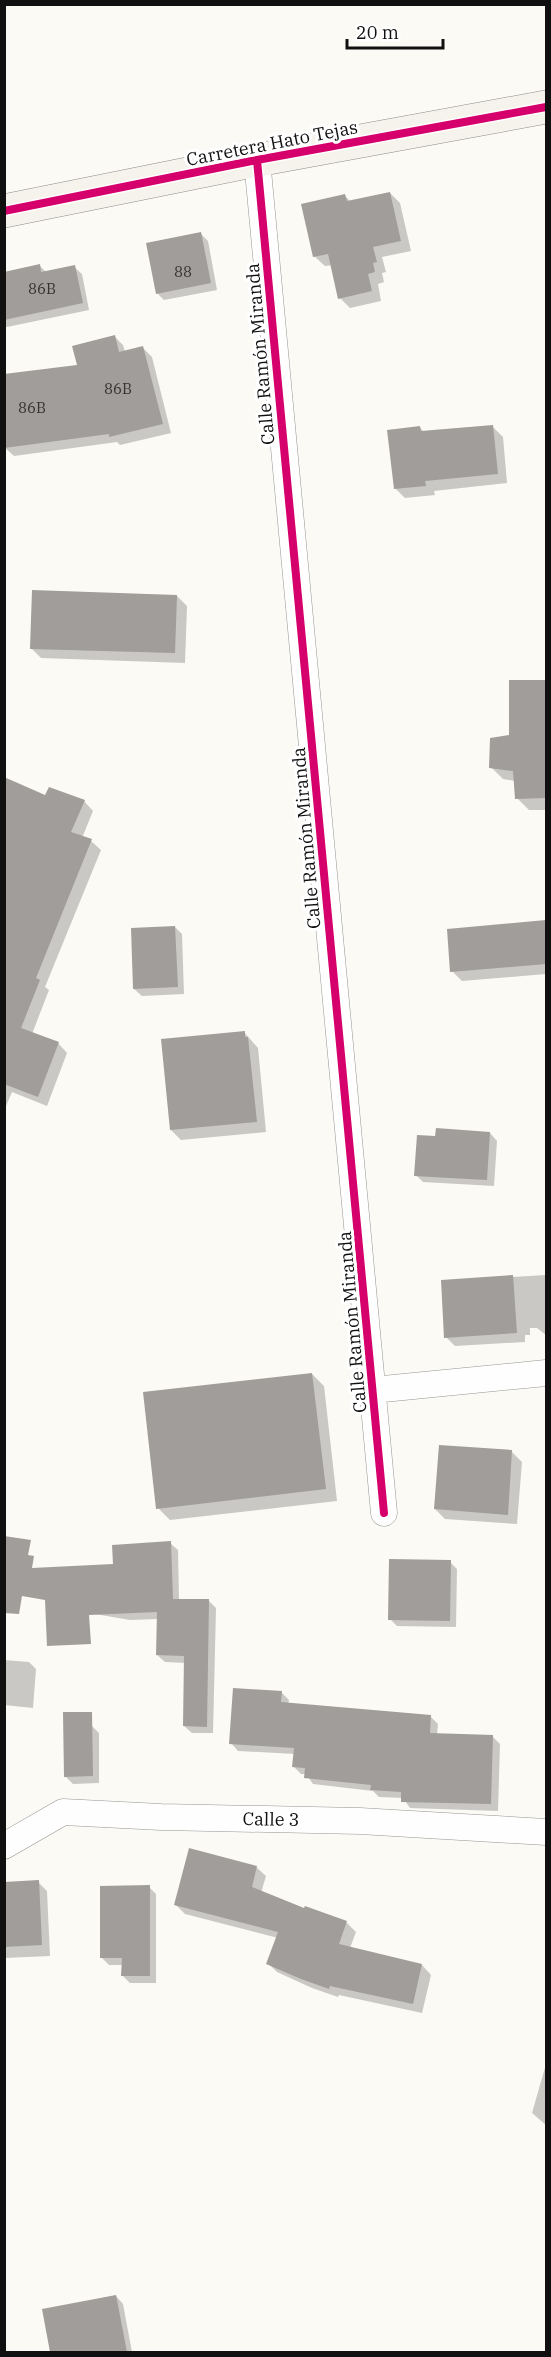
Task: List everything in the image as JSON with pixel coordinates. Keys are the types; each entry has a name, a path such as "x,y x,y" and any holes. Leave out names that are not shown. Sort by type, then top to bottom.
{"street":[{"name":"Carretera Hato Tejas","path":"4,211 257,160 546,107"},
{"name":"Calle Ramón Miranda","path":"257,160 384,1513"},
{"path":"374,1390 546,1373"},
{"name":"Calle 3","path":"4,1846 63,1812 161,1817 371,1822 546,1832"}],"building":[{"path":"390,192 401,241 373,247 377,262 373,263 375,272 368,274 372,291 338,299 328,254 313,257 301,204 345,194 347,201"},
{"path":"201,232 211,283 156,294 146,243"},
{"path":"40,264 41,272 75,265 83,303 4,320 4,272"},
{"path":"115,335 119,352 143,346 163,424 109,437 109,434 4,448 4,374 77,365 72,346"},
{"path":"493,425 498,474 425,481 426,486 394,489 387,430 420,426 421,431"},
{"path":"32,590 177,595 175,653 30,649"},
{"path":"509,680 546,680 546,798 515,799 513,771 489,768 490,738 509,735"},
{"path":"4,777 45,795 49,787 85,800 71,832 92,839 36,978 40,980 21,1028 59,1042 38,1097 4,1084"},
{"path":"546,920 546,964 450,972 447,929"},
{"path":"175,926 178,987 133,989 131,928"},
{"path":"245,1031 245,1037 248,1037 257,1122 170,1130 161,1039"},
{"path":"436,1128 490,1132 487,1180 414,1176 417,1135 435,1136"},
{"path":"513,1275 517,1333 444,1338 441,1280"},
{"path":"312,1373 326,1489 156,1509 143,1392"},
{"path":"439,1445 512,1450 508,1515 434,1509"},
{"path":"4,1536 31,1540 28,1555 34,1556 32,1568 113,1564 112,1545 171,1541 173,1599 209,1599 207,1727 183,1726 184,1656 156,1655 157,1612 89,1615 91,1644 47,1646 45,1600 22,1596 19,1614 4,1613"},
{"path":"389,1559 451,1560 450,1621 388,1620"},
{"path":"233,1688 282,1691 281,1702 431,1715 430,1733 493,1735 491,1804 401,1802 401,1792 370,1790 371,1785 304,1778 305,1768 292,1767 294,1748 229,1744"},
{"path":"63,1712 92,1712 93,1776 64,1777"},
{"path":"189,1848 257,1866 252,1887 304,1908 305,1906 347,1921 339,1944 422,1964 413,2004 330,1986 329,1989 301,1979 266,1964 278,1932 174,1905"},
{"path":"39,1880 42,1945 4,1947 4,1882"},
{"path":"150,1885 150,1976 121,1976 122,1958 100,1958 100,1886"},
{"path":"116,2295 127,2352 50,2352 42,2309"}],"cycle path":[{"path":"4,211 257,160 546,107"},
{"path":"257,160 384,1513"}]}
